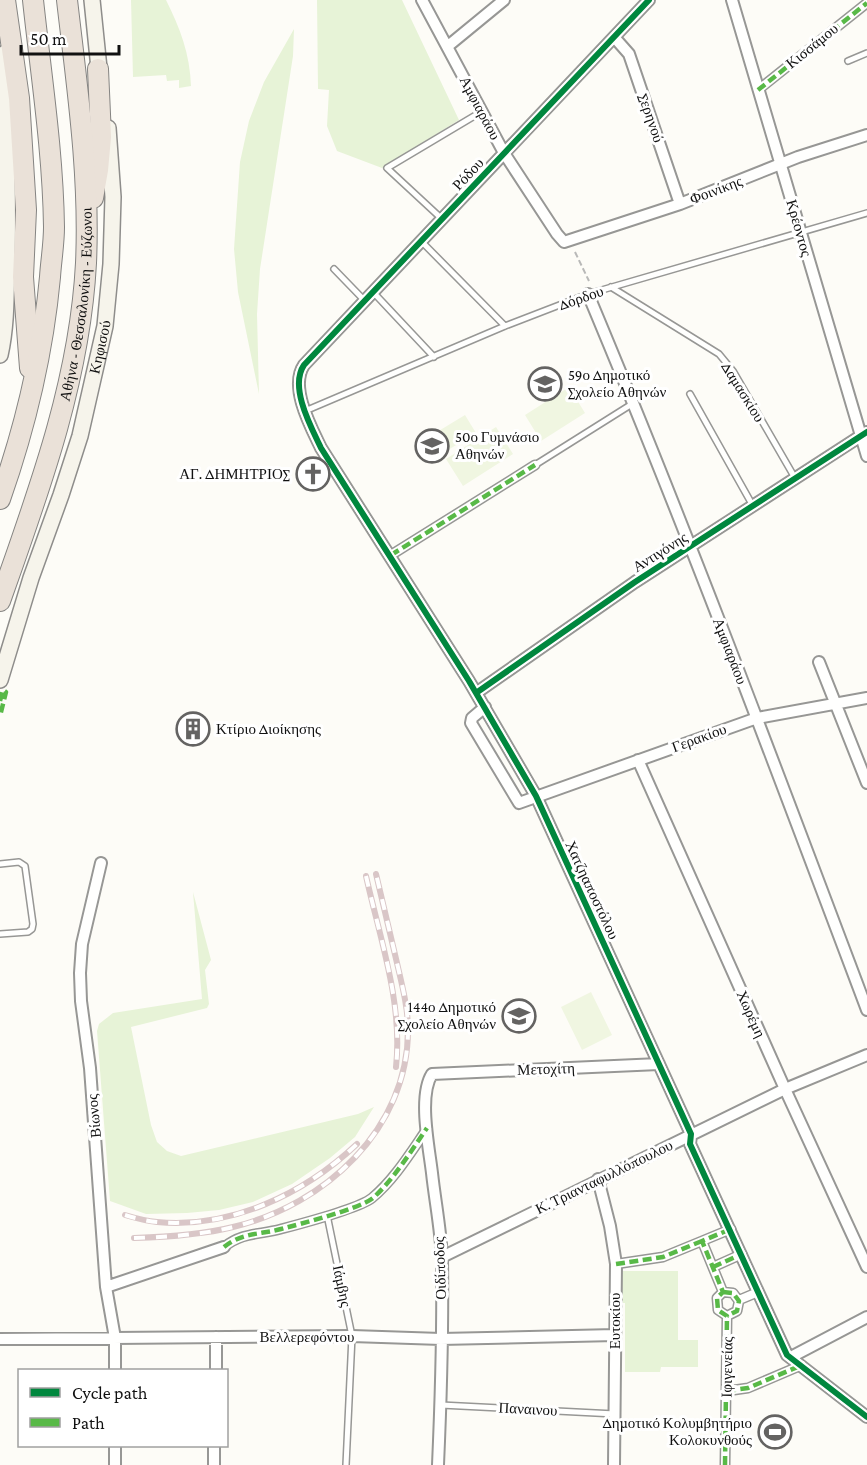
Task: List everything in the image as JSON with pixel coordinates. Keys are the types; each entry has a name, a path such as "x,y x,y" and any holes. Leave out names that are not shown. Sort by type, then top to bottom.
{"highway":[{"path":"5,0 20,98 26,210 23,276 32,393"},
{"name":"Αθήνα - Θεσσαλονίκη - Εύζωνοι","path":"0,500 32,393 43,333 54,230 33,0"},
{"name":"Αθήνα - Θεσσαλονίκη - Εύζωνοι","path":"0,601 34,505 64,403 81,313 87,230 81,117 68,0"},
{"path":"87,230 98,170 101,137 98,69"}],"main road":[{"path":"0,355 7,286 8,201 2,130 5,0"},
{"name":"Κηφισού","path":"0,680 31,578 62,495 80,436 105,326 111,264 113,197 109,133 98,69 92,0"}],"street":[{"path":"0,1 5,0"},
{"name":"Αμφιαράου","path":"422,0 504,153 557,234 570,241"},
{"path":"448,46 504,0"},
{"name":"Ρόδου","path":"304,365 649,0"},
{"name":"Κρέοντος","path":"733,0 800,232 865,436 867,456"},
{"name":"Κισσάμου","path":"758,90 867,3"},
{"name":"Σερηνού","path":"614,37 629,54 680,204"},
{"name":"Φοινίκης","path":"570,241 680,204 780,165 867,135"},
{"name":"Αμφιαράου","path":"591,293 757,718 867,1010"},
{"name":"Χατζηαποστόλου","path":"304,365 299,379 305,411 321,448 391,555 536,796 691,1134 690,1144 787,1355 867,1417"},
{"name":"Αντιγόνης","path":"476,693 635,582 795,478 865,436"},
{"path":"391,555 535,465"},
{"path":"819,662 867,783"},
{"name":"Γερακίου","path":"536,796 757,718 867,698"},
{"path":"484,707 472,718 473,729 516,801 523,802 536,796"},
{"name":"Χωρέμη","path":"638,760 867,1266"},
{"name":"Βίωνος","path":"101,863 82,944 80,973 115,1369"},
{"name":"Κ. Τριανταφυλλόπουλου","path":"442,1257 785,1089 867,1055"},
{"name":"Μετοχίτη","path":"432,1074 659,1064"},
{"name":"Οιδίποδος","path":"432,1074 428,1080 426,1094 427,1128 442,1257 441,1405 438,1465"},
{"path":"106,1287 224,1247 239,1237 280,1229 351,1208 371,1199 382,1188 427,1128"},
{"name":"Ευτοκίου","path":"598,1179 610,1226 616,1264 614,1465"},
{"path":"616,1264 663,1257 731,1229"},
{"name":"Ιφιγενείας","path":"702,1241 723,1292 717,1298 717,1305 721,1314 727,1316 725,1465"},
{"path":"713,1267 742,1254"},
{"path":"723,1292 733,1293 740,1305 737,1311 727,1316"},
{"path":"738,1300 758,1292"},
{"path":"791,1357 867,1317"},
{"name":"Βελλερεφόντου","path":"0,1339 352,1336 441,1339 615,1335"},
{"path":"216,1337 216,1369"},
{"path":"727,1391 748,1388 802,1365"},
{"path":"115,1447 115,1465"},
{"path":"214,1447 214,1465"}],"lane":[{"path":"848,61 867,53"},
{"path":"442,219 387,168 482,112"},
{"name":"Δόρδου","path":"305,411 505,326 591,293 867,213"},
{"path":"421,241 505,326"},
{"path":"334,269 369,296 434,357"},
{"name":"Δαμασκίου","path":"611,287 720,354 733,371 795,478"},
{"path":"690,394 753,506"},
{"path":"535,465 634,403"},
{"path":"0,864 19,862 25,867 33,924 32,929 28,932 0,934"},
{"name":"Ιάμβης","path":"327,1215 352,1336 346,1465"},
{"name":"Παναινου","path":"441,1405 615,1414"}],"path":[{"path":"570,241 591,293"}],"green space":[{"path":"131,0 166,0 183,42 189,63 191,86 179,88 179,80 167,81 166,75 133,77"},
{"path":"317,0 402,0 459,120 382,168 337,151 327,126 329,90 318,89"},
{"path":"294,29 293,56 260,269 257,314 259,394 238,292 234,249 240,162 249,121 264,82"},
{"path":"569,387 585,413 541,441 525,415"},
{"path":"465,415 476,433 443,453 432,435"},
{"path":"496,427 513,454 463,486 446,459"},
{"path":"193,892 211,960 205,970 209,1004 207,1008 131,1027 151,1125 157,1142 167,1151 181,1156 358,1114 374,1107 355,1137 330,1158 292,1184 253,1202 219,1210 146,1214 110,1201 97,1031 99,1024 113,1013 202,999"},
{"path":"591,992 612,1035 582,1050 561,1007"},
{"path":"621,1271 678,1271 678,1340 698,1340 698,1367 661,1367 660,1372 625,1372 625,1303 621,1303"}],"railway":[{"path":"134,1238 209,1232 267,1216 299,1201 329,1181 355,1157 377,1130 394,1099 404,1066 408,1030 403,988 376,874"},
{"path":"366,876 393,995 396,1019 396,1067"},
{"path":"125,1215 153,1222 185,1223 239,1214 265,1204 314,1178 357,1144"}],"marked path":[{"path":"758,90 867,3"},
{"path":"391,555 535,465"},
{"path":"0,701 3,690 6,692 0,716"},
{"path":"224,1247 245,1236 315,1220 373,1198 402,1164 427,1128"},
{"path":"725,1465 727,1316 718,1310 717,1298 723,1292 702,1241 731,1229"},
{"path":"616,1264 663,1257 702,1241"},
{"path":"713,1267 742,1254"},
{"path":"723,1292 733,1293 739,1301 737,1311 727,1316"},
{"path":"727,1391 748,1388 802,1365"}],"cycle path":[{"path":"649,0 304,365 300,374 300,395 307,418 321,448 469,681 536,796 691,1134 690,1144 787,1355 867,1417"},
{"path":"476,693 635,582 867,432"}],"place":[{"name":"59ο Δημοτικό Σχολείο Αθηνών","path":"545,384"},
{"name":"50ο Γυμνάσιο Αθηνών","path":"432,446"},
{"name":"ΑΓ. ΔΗΜΗΤΡΙΟΣ","path":"313,474"},
{"name":"Κτίριο Διοίκησης","path":"193,729"},
{"name":"144ο Δημοτικό Σχολείο Αθηνών","path":"519,1016"},
{"name":"Δημοτικό Κολυμβητήριο Κολοκυνθούς","path":"775,1432"}]}
